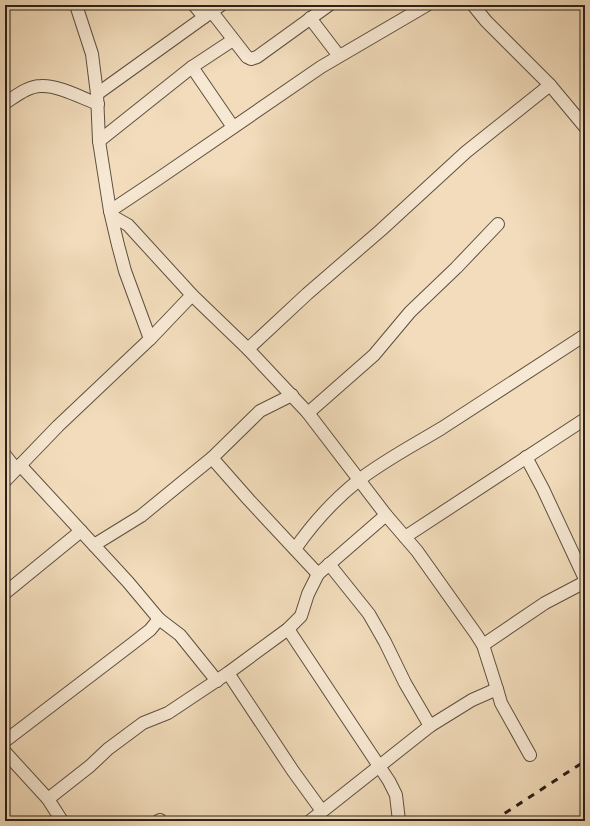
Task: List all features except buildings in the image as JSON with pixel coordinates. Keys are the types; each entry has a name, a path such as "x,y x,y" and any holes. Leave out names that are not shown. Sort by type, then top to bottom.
{"street":[{"path":"76,5 92,54 97,99 99,141 111,213 125,271 150,339"},
{"path":"194,5 212,11 233,40 247,57 251,59 257,57 329,5"},
{"path":"111,213 320,67 427,5"},
{"path":"477,6 486,21 550,85 585,127"},
{"path":"97,99 212,11"},
{"path":"310,18 339,56"},
{"path":"99,141 192,67 233,40"},
{"path":"192,67 233,127"},
{"path":"248,349 466,152 550,85"},
{"path":"5,103 31,88 42,86 97,99"},
{"path":"111,213 128,225 192,295 248,349 292,395 308,413 386,516 417,551 461,611 483,645 501,703 530,755"},
{"path":"308,413 374,355 410,312 456,268 498,224"},
{"path":"11,472 150,339 192,295"},
{"path":"295,549 309,529 359,480 585,335"},
{"path":"94,545 141,516 212,458 260,411 292,395"},
{"path":"405,537 585,419"},
{"path":"5,455 11,472 81,531 128,582 159,619 180,635 217,680"},
{"path":"483,645 545,603 585,580 543,489 526,457"},
{"path":"212,458 318,574"},
{"path":"48,800 90,766 108,749 143,723 168,713 228,673 288,629 301,616 308,594 318,574 386,516"},
{"path":"5,593 81,531"},
{"path":"329,564 369,614 385,642 405,683 430,726"},
{"path":"7,735 132,644 150,630 159,619"},
{"path":"288,629 396,795 399,821"},
{"path":"228,673 293,771 322,811"},
{"path":"310,821 430,726 472,700 497,689"},
{"path":"5,752 48,800 62,821"}],"railway":[{"path":"493,821 585,761"}]}
